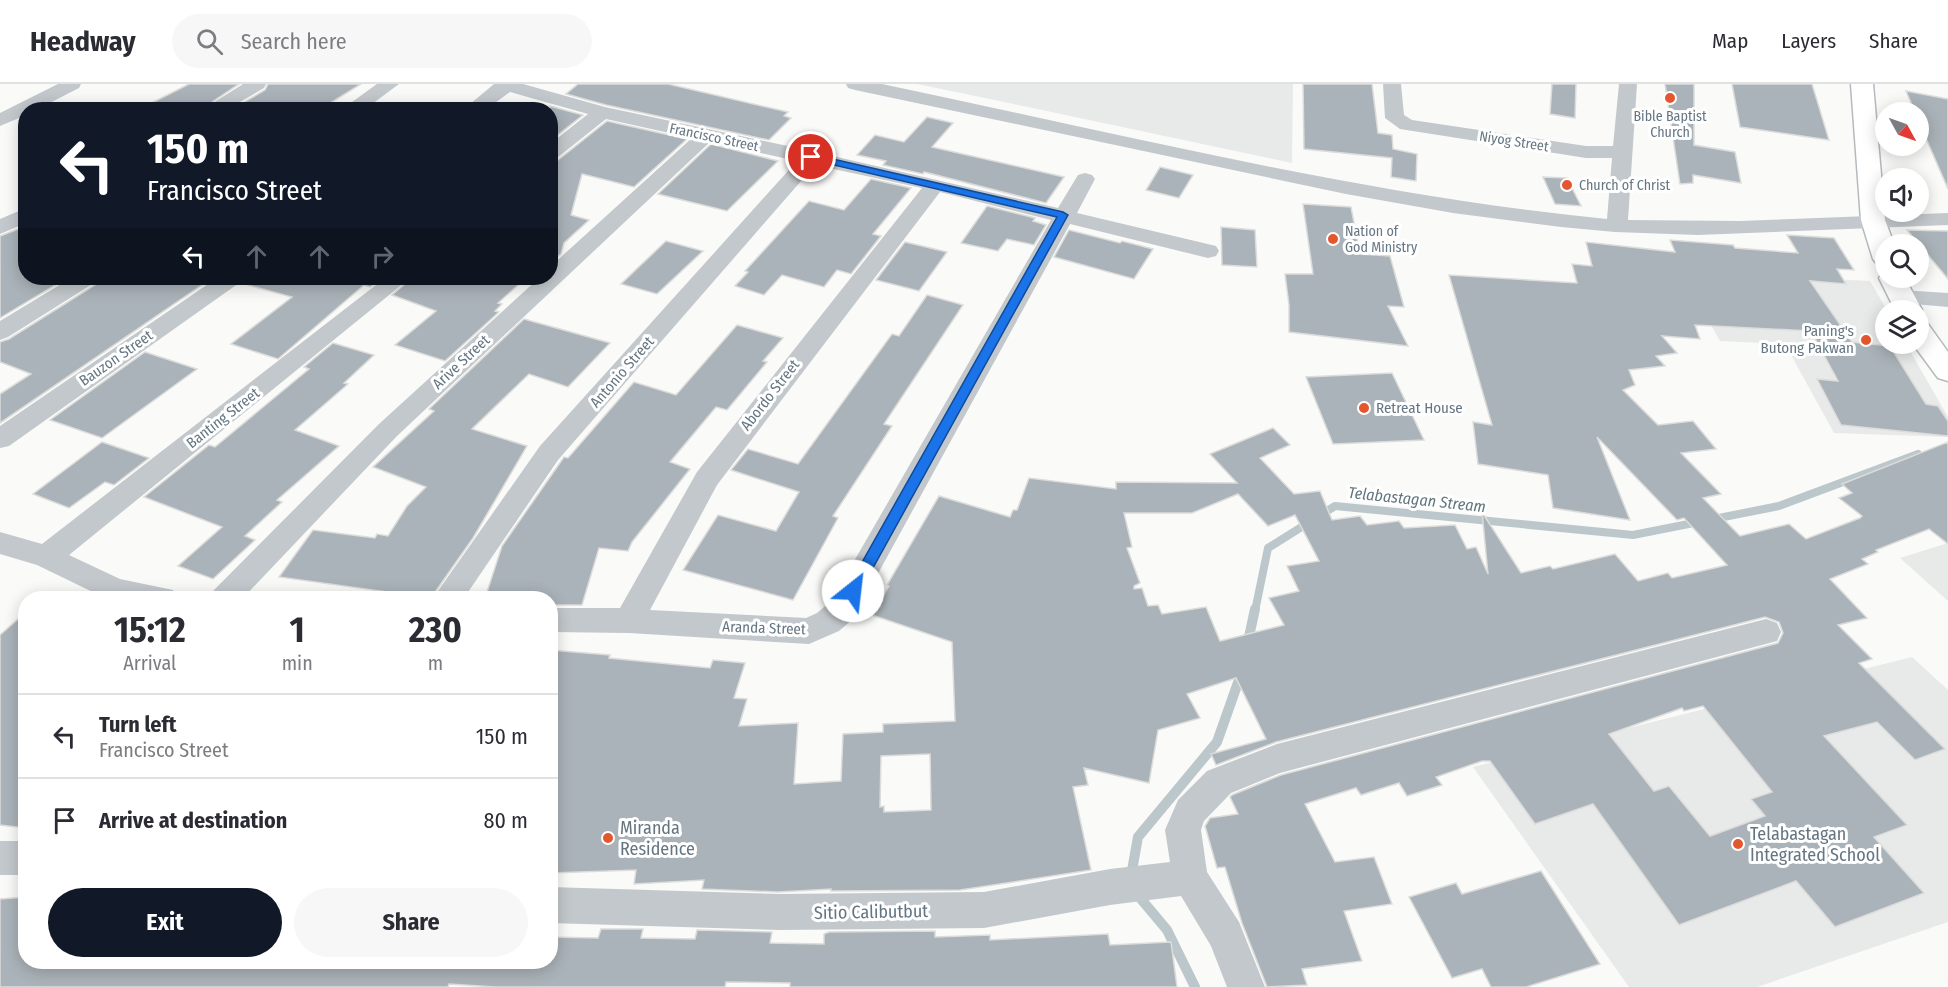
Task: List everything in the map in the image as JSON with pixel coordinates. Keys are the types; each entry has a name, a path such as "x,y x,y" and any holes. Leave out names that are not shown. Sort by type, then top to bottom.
{"main road":[{"path":"1862,84 1874,220 1878,234"},
{"path":"1929,347 1948,371"}],"street":[{"path":"36,102 72,84"},
{"path":"225,102 257,84"},
{"path":"362,102 390,84"},
{"path":"855,84 1396,197 1502,214 1617,226 1828,225 1874,220 1948,219"},
{"name":"Niyog Street","path":"1392,84 1395,118 1407,125 1586,152 1622,152"},
{"path":"1617,226 1628,84"},
{"path":"483,102 505,85"},
{"name":"Francisco Street","path":"505,85 602,112 935,185 1208,251"},
{"path":"0,120 18,111"},
{"path":"558,148 602,112"},
{"name":"Arive Street","path":"558,272 706,135"},
{"name":"Antonio Street","path":"453,591 549,453 811,157"},
{"name":"Aranda Street","path":"558,620 629,621 809,631 828,622 842,610 1085,179"},
{"name":"Abordo Street","path":"629,621 707,479 935,185"},
{"path":"0,228 18,218"},
{"path":"0,332 75,285"},
{"name":"Bauzon Street","path":"0,439 221,285"},
{"name":"Banting Street","path":"46,557 390,285"},
{"name":"Arive Street","path":"232,591 388,430 544,285"},
{"path":"1900,295 1948,300"},
{"path":"0,543 46,557 120,591"},
{"path":"1246,987 1226,935 1176,879 1183,830 1190,811 1219,782 1277,759 1766,632"},
{"path":"0,858 18,858"},
{"name":"Sitio Calibutbut","path":"558,905 780,912 984,910 1176,879"}],"shaded area":[{"path":"917,84 1293,84 1292,163 990,99"},
{"path":"1681,272 1870,281 1881,300 1875,300 1875,354 1912,354 1948,417 1948,437 1834,433 1785,344 1720,341"},
{"path":"1948,543 1948,601 1900,558"},
{"name":"Telabastagan Integrated School","path":"1912,657 1948,690 1948,922 1757,987 1629,987 1473,767"}],"building":[{"path":"189,84 239,84 212,102 154,102"},
{"path":"268,84 361,84 332,102 245,102 265,90"},
{"path":"578,84 668,84 788,112 784,116 791,118 769,140 606,105 566,94"},
{"path":"1303,84 1372,84 1378,133 1392,135 1393,149 1417,154 1416,181 1391,177 1392,158 1304,149"},
{"path":"1552,84 1576,84 1575,118 1550,114"},
{"path":"1665,84 1694,84 1694,145 1735,152 1741,183 1693,175 1693,183 1680,184"},
{"path":"1732,84 1812,84 1829,140 1740,127"},
{"path":"1906,91 1948,99 1948,189 1929,145 1929,102 1911,102"},
{"path":"558,108 583,115 558,135"},
{"path":"927,117 953,123 932,147 1064,177 1046,203 924,172 923,174 883,165 886,161 857,155 875,135 904,142"},
{"path":"607,121 687,139 634,187 582,174 571,215 589,220 564,243 561,254 558,256 558,160"},
{"path":"711,144 778,161 727,211 658,194"},
{"path":"1160,167 1193,175 1179,198 1146,190"},
{"path":"1543,177 1567,178 1581,206 1555,204"},
{"path":"871,179 911,188 873,234 881,236 851,274 837,270 824,287 782,275 764,295 735,286 748,272 745,271 809,201 844,210"},
{"path":"1303,204 1351,207 1360,254 1390,256 1404,307 1388,306 1408,346 1289,332 1289,305 1285,274 1313,274"},
{"path":"987,206 1035,218 1033,221 1046,225 1034,245 1007,239 998,251 961,243"},
{"path":"1221,227 1255,230 1257,267 1222,265"},
{"path":"18,229 18,285 55,285 0,318 0,236"},
{"path":"1069,230 1153,249 1134,279 1054,257"},
{"path":"1907,230 1948,231 1948,279 1929,256 1929,234 1910,234"},
{"path":"1787,235 1834,238 1854,270 1837,269 1846,284 1810,281 1852,342 1875,344 1875,354 1895,354 1926,404 1938,406 1948,421 1948,436 1841,425 1817,379 1838,381 1811,331 1695,325 1700,339 1662,336 1677,353 1656,356 1665,366 1629,370 1635,385 1623,390 1658,425 1693,421 1716,449 1681,453 1721,494 1703,498 1740,536 1789,524 1806,539 1860,518 1862,516 1839,498 1852,493 1842,484 1948,442 1948,544 1929,529 1876,550 1878,552 1862,559 1868,564 1830,579 1867,618 1838,625 1872,659 1859,663 1945,749 1915,760 1877,722 1824,736 1907,825 1874,837 1924,893 1835,927 1796,881 1679,925 1593,804 1535,824 1490,761 1482,761 1436,777 1442,785 1407,796 1399,783 1361,795 1356,788 1305,804 1335,862 1374,857 1392,904 1344,911 1362,961 1302,969 1307,985 1267,987 1242,923 1225,867 1217,868 1205,826 1210,818 1238,814 1230,797 1232,795 1281,775 1778,643 1783,633 1779,622 1765,617 1276,742 1216,765 1211,754 1266,739 1236,678 1187,694 1200,718 1158,730 1149,783 1084,768 1088,785 1073,787 1091,870 960,890 831,891 831,889 778,892 702,889 704,880 634,884 636,870 558,873 558,651 710,668 713,660 745,663 734,698 747,699 739,726 798,723 794,784 841,781 843,734 883,732 883,724 955,721 952,642 872,615 939,496 1010,517 1013,510 1017,510 1029,478 1116,489 1116,482 1237,483 1210,454 1273,428 1290,445 1260,458 1294,494 1320,491 1332,520 1360,516 1367,525 1399,521 1404,528 1455,525 1467,549 1476,547 1488,574 1482,512 1521,573 1550,566 1553,569 1615,554 1638,581 1668,573 1672,578 1727,565 1684,518 1677,520 1597,437 1630,520 1553,508 1548,475 1478,464 1473,422 1492,425 1449,275 1577,283 1572,264 1592,266 1586,242 1675,252 1670,240 1733,245 1735,248 1798,253","holes":["1238,494 1268,526 1295,515 1319,561 1287,566 1299,591 1269,598 1284,625 1220,641 1206,607 1162,614 1158,605 1148,606 1142,588 1134,589 1134,586 1140,583 1127,548 1132,547 1124,513 1192,513","1703,706 1772,792 1751,799 1765,816 1710,836 1669,786 1654,791 1609,734 1682,708 1684,711","930,754 931,810 884,812 884,806 880,807 881,756"]},
{"path":"666,241 703,251 657,294 621,284"},
{"path":"905,242 947,252 919,291 876,280"},
{"path":"95,285 202,285 0,423 0,394 31,374 0,362 0,342 9,339"},
{"path":"248,285 364,285 278,359 231,344 292,297"},
{"path":"404,285 518,285 498,303 502,304 495,311 499,312 445,361 395,345 436,311 392,295"},
{"path":"927,295 963,305 884,424 892,426 833,516 838,518 793,600 683,570 718,515 776,531 799,492 731,470 748,449 798,464 892,334 899,336"},
{"path":"524,319 610,343 568,387 529,374 472,429 527,446 473,538 436,591 380,591 279,577 313,530 375,538 377,534 388,536 407,506 426,487 373,467 434,411 429,409"},
{"path":"737,325 783,338 763,361 767,362 727,410 716,407 670,462 690,469 632,542 628,551 599,548 582,605 558,605 558,591 487,591 502,546 564,457 568,458 634,382 676,395"},
{"path":"333,343 374,355 344,383 348,384 295,430 339,446 277,500 282,502 245,536 255,540 213,579 178,566 222,527 144,497 209,445 215,447 309,369 304,367"},
{"path":"145,352 197,369 102,438 50,420"},
{"name":"Retreat House","path":"1392,373 1424,440 1333,444 1306,377"},
{"path":"102,442 149,458 114,485 105,482 69,508 33,494"},
{"path":"18,619 18,827 0,825 0,635"},
{"path":"1541,871 1600,964 1526,987 1491,987 1482,969 1452,978 1409,897 1456,883 1462,894"},
{"path":"18,898 18,969 558,969 558,937 598,938 601,929 643,929 641,938 695,939 697,930 772,932 770,943 824,944 824,934 829,932 935,931 935,937 990,935 990,940 1108,934 1110,945 1171,942 1177,987 790,987 790,983 726,982 725,987 496,987 449,984 448,987 0,987 0,899"}],"waterway":[{"name":"Telabastagan Stream","path":"1255,611 1268,548 1335,506 1633,535 1779,506 1918,454"},
{"name":"Telabastagan Stream","path":"1247,646 1255,609"},
{"name":"Telabastagan Stream","path":"1131,876 1138,837 1217,742 1241,674"},
{"name":"Telabastagan Stream","path":"1136,893 1167,930 1195,987"}],"place":[{"name":"Bible Baptist Church","path":"1670,98"},
{"name":"Church of Christ","path":"1567,185"},
{"name":"Nation of God Ministry","path":"1333,239"},
{"name":"Paning's Butong Pakwan","path":"1866,340"},
{"name":"Retreat House","path":"1364,408"},
{"name":"Miranda Residence","path":"608,838"},
{"name":"Telabastagan Integrated School","path":"1738,844"}],"route":[{"path":"811,157 1063,215 853,591"}]}
